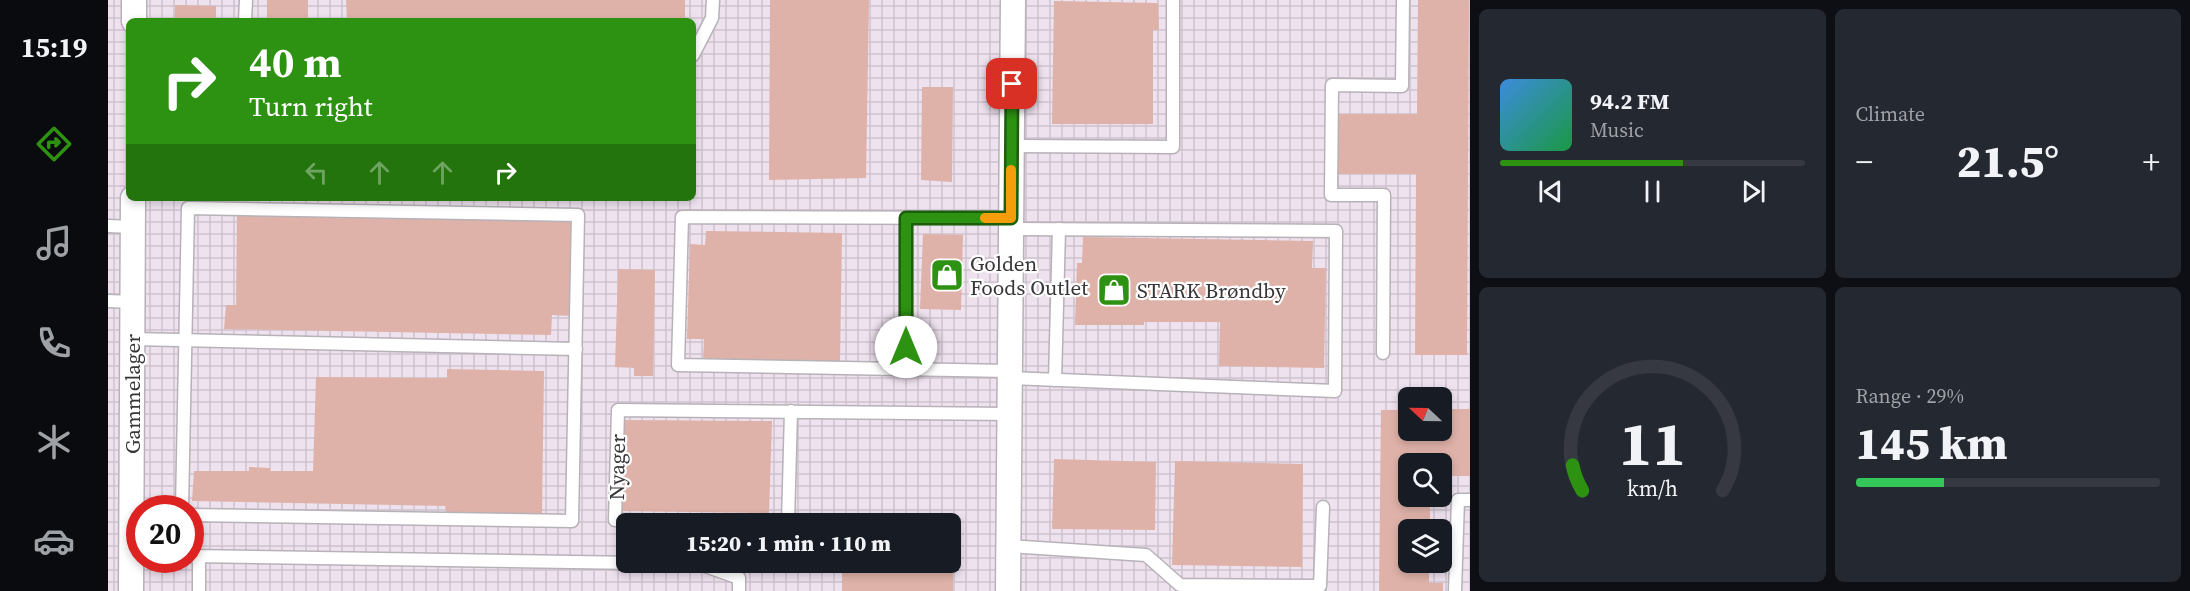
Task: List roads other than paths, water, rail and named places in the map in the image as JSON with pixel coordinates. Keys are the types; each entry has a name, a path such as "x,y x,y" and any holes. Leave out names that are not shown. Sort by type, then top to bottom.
{"street":[{"path":"134,0 134,18"},
{"path":"1008,591 1013,0"},
{"name":"Gammelager","path":"133,201 135,495"},
{"name":"Gammelager","path":"131,591 134,573"}],"lane":[{"path":"245,18 246,0"},
{"path":"696,49 712,18 713,0"},
{"path":"1011,147 1173,147 1173,0"},
{"path":"1383,353 1384,195 1331,195 1332,85 1402,86 1403,0"},
{"path":"182,495 188,208 578,215 572,521 204,514"},
{"path":"682,217 906,218 1011,224 1059,229 1336,231 1335,391 1055,380 906,369 678,365 682,217"},
{"path":"906,218 906,369"},
{"path":"108,226 133,227"},
{"path":"1055,380 1059,229"},
{"path":"108,301 133,302"},
{"path":"133,339 576,349"},
{"name":"Nyager","path":"791,411 788,523 615,520 618,410 791,411 1009,414"},
{"path":"1455,591 1458,500 1470,500"},
{"path":"1008,546 1146,555 1180,585 1320,586 1323,507"},
{"path":"204,556 700,564 739,578 739,591"},
{"path":"197,573 199,591"}],"place":[{"name":"Golden Foods Outlet","path":"947,275"},
{"name":"STARK Brøndby","path":"1114,290"}]}
